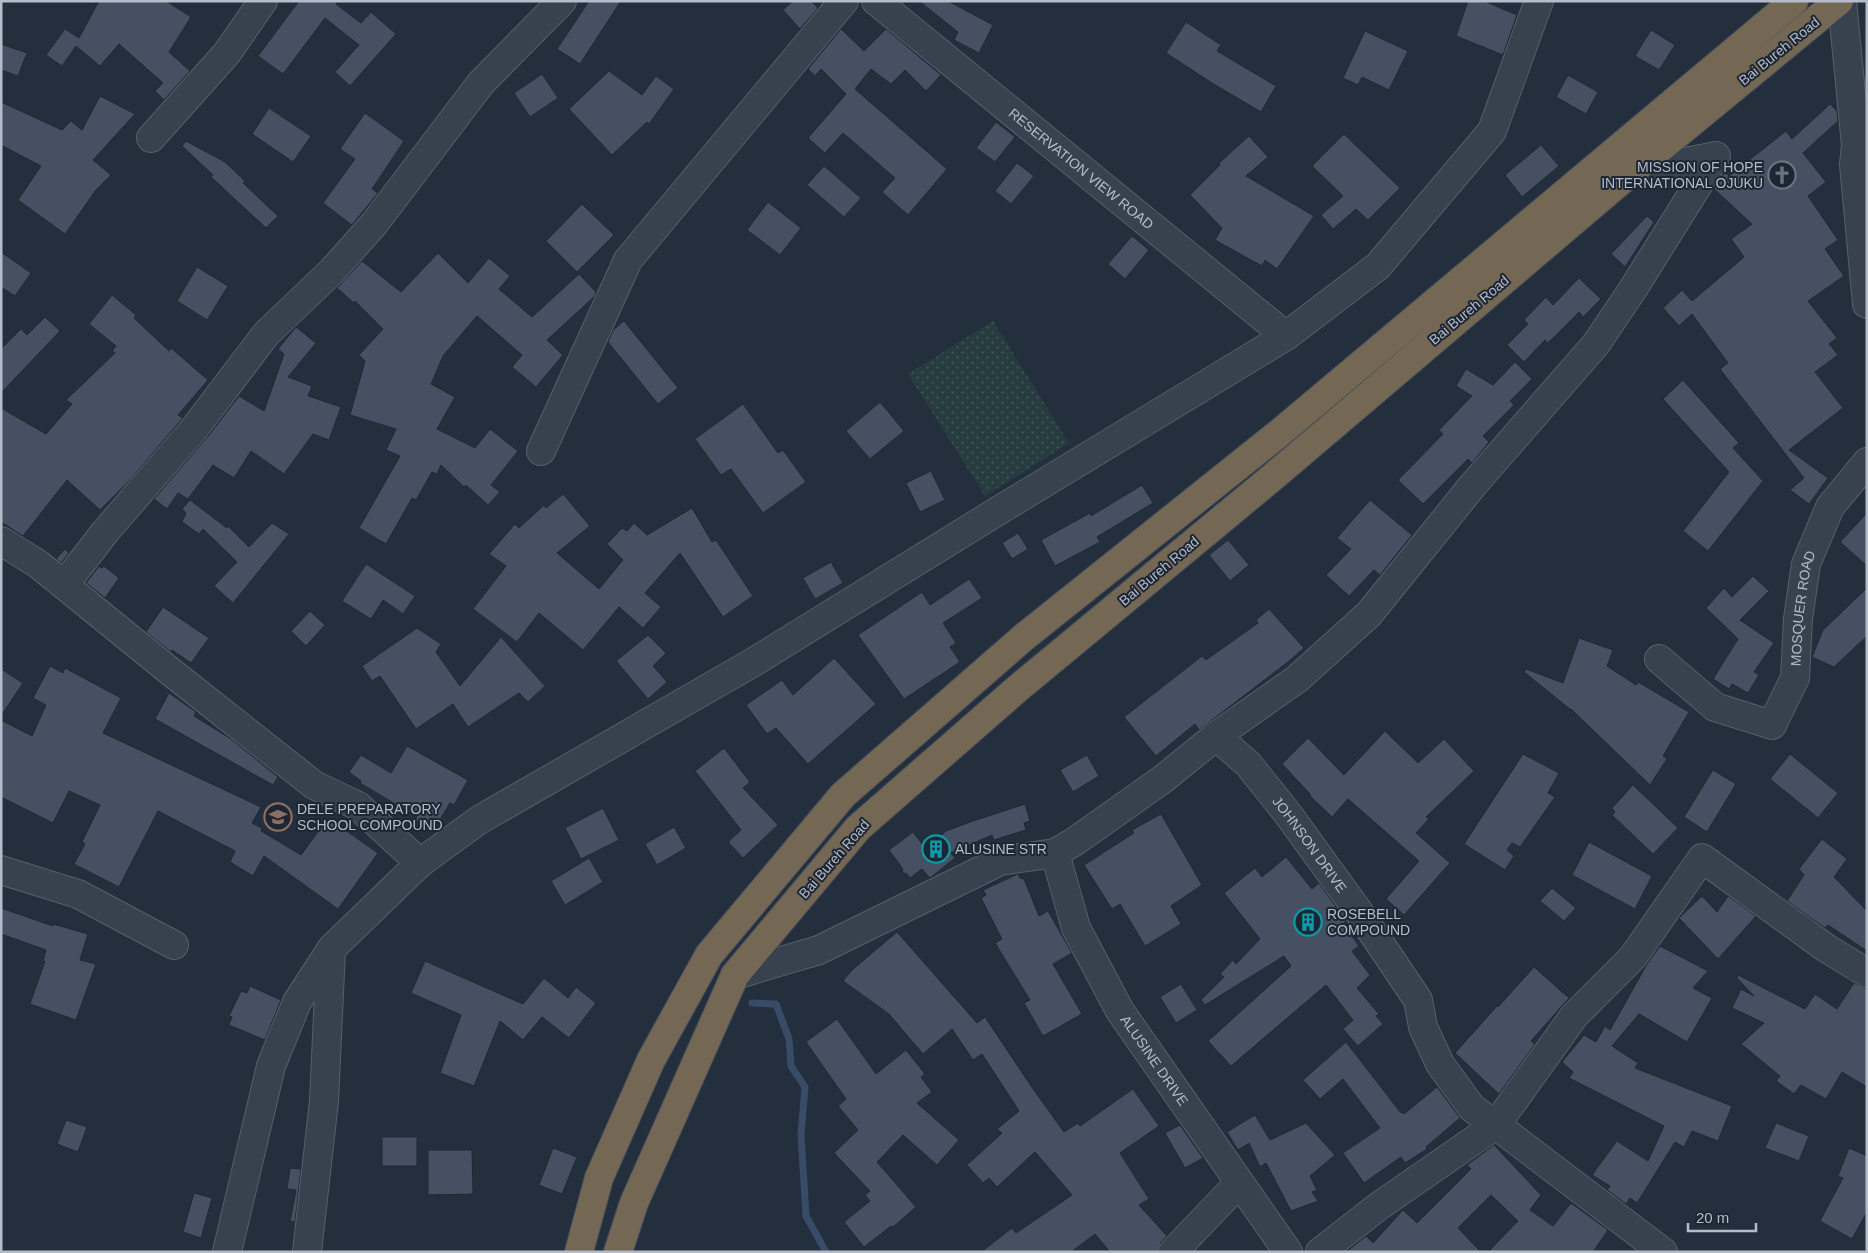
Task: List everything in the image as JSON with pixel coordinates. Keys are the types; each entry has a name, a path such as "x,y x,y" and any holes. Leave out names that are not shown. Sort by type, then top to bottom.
{"highway":[{"name":"Bai Bureh Road","path":"578,1252 599,1178 651,1060 709,956 843,795 1024,637 1278,434 1794,1"},
{"name":"Bai Bureh Road","path":"618,1252 634,1203 736,975 858,828 1017,689 1274,476 1630,173 1841,1"}],"street":[{"path":"151,138 227,53 263,1"},
{"path":"64,585 105,532 194,429 266,334 332,271 374,224 481,83 562,1"},
{"path":"541,451 628,260 844,1"},
{"name":"RESERVATION VIEW ROAD","path":"876,1 1286,336"},
{"path":"227,1252 272,1066 296,1002 332,948 420,863 479,820 752,663 1286,336 1378,266 1492,131 1539,1"},
{"path":"1841,1 1861,148 1854,164 1867,304"},
{"path":"736,975 819,950 1000,861 1055,853 1074,842 1163,779 1216,736 1297,679 1369,614 1473,485 1596,344 1633,289 1716,156 1630,173"},
{"name":"MOSQUER ROAD","path":"1659,659 1715,707 1772,725 1795,678 1798,619 1806,564 1830,507 1867,462"},
{"path":"1,541 38,564 314,785 358,806 420,863"},
{"name":"JOHNSON DRIVE","path":"1216,736 1248,764 1288,814 1350,900 1418,1000 1423,1027 1440,1064 1472,1108 1663,1252"},
{"name":"ALUSINE DRIVE","path":"1055,853 1076,928 1120,1011 1288,1252"},
{"path":"1320,1252 1379,1206 1496,1125 1574,1016 1633,957 1702,858 1826,948 1867,973"},
{"path":"1,870 78,894 174,945"},
{"path":"307,1252 324,1101 332,948"},
{"path":"1173,1252 1239,1182"}],"green space":[{"path":"993,321 1069,443 985,496 908,374"}],"building":[{"path":"99,1 166,1 191,17 169,52 190,71 164,100 155,91 163,83 119,44 100,66 76,46 62,66 46,55 65,29 79,38"},
{"path":"299,1 337,1 336,4 361,23 371,12 396,34 350,86 335,72 359,45 325,18 283,74 258,56"},
{"path":"589,1 621,1 580,64 557,49"},
{"path":"793,1 811,1 818,8 800,29 783,10"},
{"path":"919,1 948,1 993,25 979,53 954,40 958,32"},
{"path":"1468,1 1484,1 1517,15 1503,55 1456,36"},
{"path":"1186,22 1221,45 1217,51 1276,86 1261,112 1166,53"},
{"path":"841,29 864,51 886,29 941,75 926,91 905,70 891,84 871,69 855,89 947,169 908,215 882,192 895,178 843,133 825,153 808,138 846,94 821,69 815,76 808,69"},
{"path":"1651,30 1675,45 1659,70 1635,56"},
{"path":"1365,31 1408,51 1389,90 1362,77 1358,85 1343,78"},
{"path":"1,44 27,53 18,76 1,70"},
{"path":"609,71 642,95 656,76 674,89 649,124 647,122 612,155 569,109"},
{"path":"542,74 558,98 530,117 514,93"},
{"path":"1568,75 1598,92 1586,114 1556,97"},
{"path":"100,96 135,114 93,160 111,175 96,190 65,234 18,200 41,166 1,145 1,102 62,130 71,121 82,130"},
{"path":"1830,104 1837,111 1838,121 1803,153 1826,182 1808,196 1838,240 1825,249 1844,276 1808,301 1837,338 1829,344 1838,355 1815,372 1843,408 1789,450 1828,478 1809,504 1790,490 1804,478 1720,369 1728,363 1692,314 1679,326 1663,308 1682,290 1692,301 1744,257 1731,239 1752,224 1714,189 1725,172 1729,176 1786,131 1792,139"},
{"path":"269,108 311,136 293,162 252,134"},
{"path":"365,113 404,141 372,189 378,193 352,225 323,203 355,159 340,149"},
{"path":"996,122 1015,137 995,162 976,148"},
{"path":"1344,134 1400,188 1368,220 1356,209 1333,229 1321,215 1343,196 1312,166"},
{"path":"1249,136 1268,157 1246,176 1314,216 1277,269 1265,260 1262,266 1215,240 1222,228 1190,195 1220,165 1219,163"},
{"path":"186,141 225,162 245,181 243,183 278,216 266,228 211,177 213,175 182,146"},
{"path":"1541,145 1559,166 1522,197 1505,175"},
{"path":"1017,163 1034,176 1011,204 995,191"},
{"path":"824,166 861,198 844,217 807,185"},
{"path":"768,202 801,228 780,255 747,230"},
{"path":"582,204 614,235 577,272 546,241"},
{"path":"1647,216 1654,222 1625,267 1611,254"},
{"path":"1132,236 1149,250 1125,279 1108,264"},
{"path":"1,252 31,273 15,296 1,287"},
{"path":"438,253 468,283 489,258 510,276 499,289 532,317 579,274 596,292 595,296 547,340 563,355 536,387 512,367 522,355 477,316 443,356 431,384 455,397 437,429 475,448 490,429 518,451 491,485 500,492 488,505 466,485 464,487 441,465 437,474 432,472 416,500 412,498 386,544 359,528 400,456 386,450 396,429 350,415 365,361 359,355 383,329 355,301 354,303 337,288 362,261 401,292"},
{"path":"197,267 228,286 207,320 177,301"},
{"path":"1579,278 1601,299 1583,317 1579,312 1548,343 1545,340 1524,362 1507,345 1528,324 1524,320 1546,297 1553,305"},
{"path":"112,295 136,315 134,318 169,351 171,348 208,380 178,415 183,418 129,481 100,510 67,480 23,536 1,522 1,408 46,434 72,404 66,400 115,353 112,351 116,346 89,324"},
{"path":"45,317 60,331 1,393 1,349 21,329 27,335"},
{"path":"624,321 678,388 658,404 608,342 613,330"},
{"path":"296,327 316,343 288,377 312,386 308,396 341,407 329,440 313,434 284,474 251,451 234,478 213,465 188,499 178,493 167,509 154,499 209,435 239,396 264,411 284,354 278,349"},
{"path":"1515,362 1532,379 1510,401 1514,405 1483,436 1489,442 1472,463 1468,459 1423,504 1398,480 1443,434 1439,430 1472,396 1456,386 1466,369 1493,385"},
{"path":"1683,380 1739,443 1733,448 1763,481 1708,551 1683,531 1729,472 1663,399"},
{"path":"880,402 904,431 870,459 846,431"},
{"path":"743,404 778,453 783,450 806,482 763,513 731,469 721,475 695,439"},
{"path":"931,471 945,500 920,512 906,483"},
{"path":"1142,485 1153,503 1097,537 1100,542 1055,566 1041,540 1090,513 1091,516"},
{"path":"563,494 590,526 557,553 599,589 623,560 607,544 622,528 627,531 634,523 647,535 692,508 712,542 716,540 753,596 723,617 680,553 645,593 661,607 643,628 619,607 583,650 539,613 517,642 473,609 506,566 489,554 515,524 519,528 544,505 546,508"},
{"path":"190,500 227,528 228,526 249,547 272,523 289,534 233,603 214,586 237,562 203,529 199,534 182,522 186,513 182,509"},
{"path":"1370,500 1412,535 1380,575 1374,570 1349,596 1326,575 1351,549 1337,538"},
{"path":"1867,513 1867,566 1840,542"},
{"path":"1018,533 1028,549 1012,559 1002,543"},
{"path":"1228,540 1249,565 1230,581 1209,555"},
{"path":"65,549 69,553 61,563 56,559"},
{"path":"831,562 843,583 815,599 803,578"},
{"path":"366,564 415,596 403,614 383,600 371,619 342,601"},
{"path":"99,566 102,568 104,566 119,578 105,598 86,583"},
{"path":"1753,576 1769,591 1740,620 1774,643 1754,672 1759,675 1748,693 1732,684 1729,689 1713,679 1738,639 1706,608 1724,588 1732,597"},
{"path":"969,579 982,598 943,623 956,643 950,647 960,662 904,699 858,635 922,592 930,605"},
{"path":"1867,588 1867,636 1834,667 1812,657 1823,630"},
{"path":"163,607 209,638 191,663 172,650 171,652 146,632"},
{"path":"1269,609 1304,648 1199,730 1195,724 1156,756 1124,717 1202,656 1206,660 1258,623 1256,620"},
{"path":"310,611 325,625 306,646 291,631"},
{"path":"417,628 441,644 436,652 460,686 501,637 545,686 528,702 519,693 468,727 453,704 416,729 380,676 372,681 362,666"},
{"path":"648,635 666,653 653,666 667,682 648,699 616,661"},
{"path":"1579,638 1613,650 1607,666 1636,685 1638,682 1689,712 1663,756 1667,759 1650,785 1571,709 1524,672 1526,669 1563,683"},
{"path":"834,658 876,704 808,764 776,728 767,734 746,705 782,680 793,695"},
{"path":"50,666 63,673 65,668 121,698 103,733 261,807 252,823 262,828 261,831 301,855 328,818 378,853 338,909 264,856 253,876 230,862 235,851 158,811 119,887 74,864 85,844 82,842 100,805 69,791 53,823 1,797 1,720 32,736 46,705 33,698"},
{"path":"1,669 23,683 1,716"},
{"path":"169,693 196,712 194,716 231,739 278,777 273,785 155,719"},
{"path":"1385,731 1418,763 1444,739 1474,771 1426,817 1429,819 1416,833 1450,863 1404,915 1386,899 1419,861 1348,799 1332,817 1310,796 1282,764 1308,738 1344,775"},
{"path":"407,746 468,780 454,805 450,803 433,831 415,820 417,817 360,783 361,781 349,772 361,755 391,773"},
{"path":"724,748 750,782 743,788 778,825 743,858 728,842 741,830 695,771"},
{"path":"1523,754 1559,773 1548,793 1555,797 1520,847 1512,843 1507,850 1514,856 1505,870 1464,844"},
{"path":"1790,754 1838,793 1818,818 1770,779"},
{"path":"1087,755 1099,776 1073,792 1060,770"},
{"path":"1713,770 1736,784 1707,832 1684,817"},
{"path":"1633,785 1678,828 1653,854 1612,815 1615,812 1612,808"},
{"path":"1025,804 1030,821 1024,823 1026,830 994,840 992,835 951,853 955,858 930,878 922,869 910,878 906,873 904,874 903,869 889,850 913,832 926,849 946,831"},
{"path":"603,808 619,840 581,859 565,828"},
{"path":"1161,814 1202,885 1171,906 1181,924 1145,946 1120,904 1112,909 1084,865 1134,833 1132,830"},
{"path":"674,827 686,848 657,865 645,844"},
{"path":"1822,839 1847,859 1834,877 1867,911 1867,951 1828,925 1825,928 1787,901 1804,875 1799,869"},
{"path":"1589,842 1652,876 1635,909 1572,875"},
{"path":"1286,857 1312,889 1319,883 1346,921 1343,924 1359,946 1352,951 1370,975 1357,988 1379,1014 1376,1016 1383,1024 1358,1046 1343,1029 1353,1020 1326,985 1231,1066 1208,1041 1291,966 1284,956 1205,1005 1201,1000 1224,977 1220,974 1233,960 1236,964 1260,939 1224,893 1255,868 1262,877"},
{"path":"589,858 603,882 565,905 551,881"},
{"path":"1018,874 1020,878 1024,879 1039,916 1048,911 1072,953 1053,964 1082,1014 1043,1036 1024,1003 1030,1000 995,943 1002,939 981,898 986,895 983,890"},
{"path":"1552,888 1576,908 1564,921 1540,901"},
{"path":"1702,896 1717,912 1728,896 1756,916 1718,959 1679,918"},
{"path":"1,908 53,926 53,924 88,934 80,960 96,964 76,1020 30,1004 45,961 43,961 46,950 1,934"},
{"path":"897,932 977,1023 985,1017 1064,1132 1078,1123 1080,1126 1133,1089 1159,1126 1120,1153 1149,1199 1139,1205 1167,1236 1161,1242 1158,1252 1110,1252 1095,1234 1071,1252 981,1252 1012,1228 1016,1233 1072,1195 1035,1152 997,1187 989,1178 983,1183 967,1165 1002,1133 997,1129 1019,1111 982,1054 973,1060 952,1029 923,1054 889,1014 843,981 852,970"},
{"path":"1660,946 1708,971 1693,988 1712,998 1687,1042 1639,1014 1612,1046 1638,1063 1635,1068 1732,1106 1718,1141 1692,1131 1684,1147 1675,1142 1637,1203 1630,1198 1626,1204 1607,1190 1610,1186 1592,1175 1617,1141 1648,1161 1664,1126 1569,1078 1573,1072 1562,1062 1584,1035 1596,1042 1605,1026 1610,1030 1647,964"},
{"path":"425,961 523,1004 544,978 568,998 576,987 596,1003 569,1038 542,1017 523,1040 500,1021 474,1086 440,1073 461,1015 411,993"},
{"path":"1534,967 1569,998 1531,1041 1535,1044 1499,1094 1455,1053"},
{"path":"1738,975 1805,1009 1815,994 1837,1009 1854,983 1867,989 1867,1087 1842,1072 1826,1099 1801,1085 1794,1094 1776,1081 1780,1076 1741,1044 1764,1023 1732,1008 1741,989 1754,996 1737,978"},
{"path":"1181,984 1197,1010 1176,1023 1160,997"},
{"path":"250,986 281,1000 265,1040 229,1025 232,1017 229,1016 241,991 247,993"},
{"path":"837,1019 876,1074 906,1050 925,1074 921,1077 932,1092 917,1103 959,1140 937,1165 903,1135 877,1162 916,1207 893,1227 891,1226 864,1247 844,1222 870,1201 865,1195 870,1191 834,1153 858,1130 838,1106 846,1099 806,1042"},
{"path":"1346,1042 1401,1113 1404,1114 1437,1087 1460,1118 1426,1147 1427,1149 1405,1163 1401,1157 1364,1183 1343,1153 1380,1128 1343,1079 1320,1099 1303,1080"},
{"path":"1255,1115 1270,1140 1306,1123 1335,1155 1310,1176 1317,1190 1312,1192 1318,1201 1291,1211 1266,1163 1260,1167 1249,1143 1238,1150 1227,1132"},
{"path":"66,1120 87,1127 78,1152 57,1144"},
{"path":"1776,1123 1809,1136 1799,1161 1765,1148"},
{"path":"1180,1125 1203,1158 1185,1168 1165,1133"},
{"path":"382,1137 417,1137 417,1166 382,1166"},
{"path":"1494,1145 1541,1195 1530,1210 1553,1226 1571,1203 1608,1230 1593,1252 1488,1252 1518,1221 1491,1195 1458,1228 1481,1252 1346,1252 1366,1236 1373,1243 1403,1210 1417,1223 1471,1169 1467,1165"},
{"path":"553,1148 577,1157 562,1194 539,1185"},
{"path":"1849,1148 1867,1156 1867,1212 1852,1239 1820,1221 1843,1178 1838,1176"},
{"path":"428,1150 472,1150 473,1194 428,1195"},
{"path":"290,1168 301,1169 295,1222 290,1221 296,1190 287,1189"},
{"path":"194,1193 212,1198 201,1238 183,1232"}],"waterway":[{"path":"752,1003 776,1004 789,1039 791,1066 805,1087 801,1135 806,1216 826,1252"}],"place":[{"name":"MISSION OF HOPE INTERNATIONAL OJUKU","path":"1782,175"},
{"name":"DELE PREPARATORY SCHOOL COMPOUND","path":"278,817"},
{"name":"ALUSINE STR","path":"936,849"},
{"name":"ROSEBELL COMPOUND","path":"1308,922"}]}
